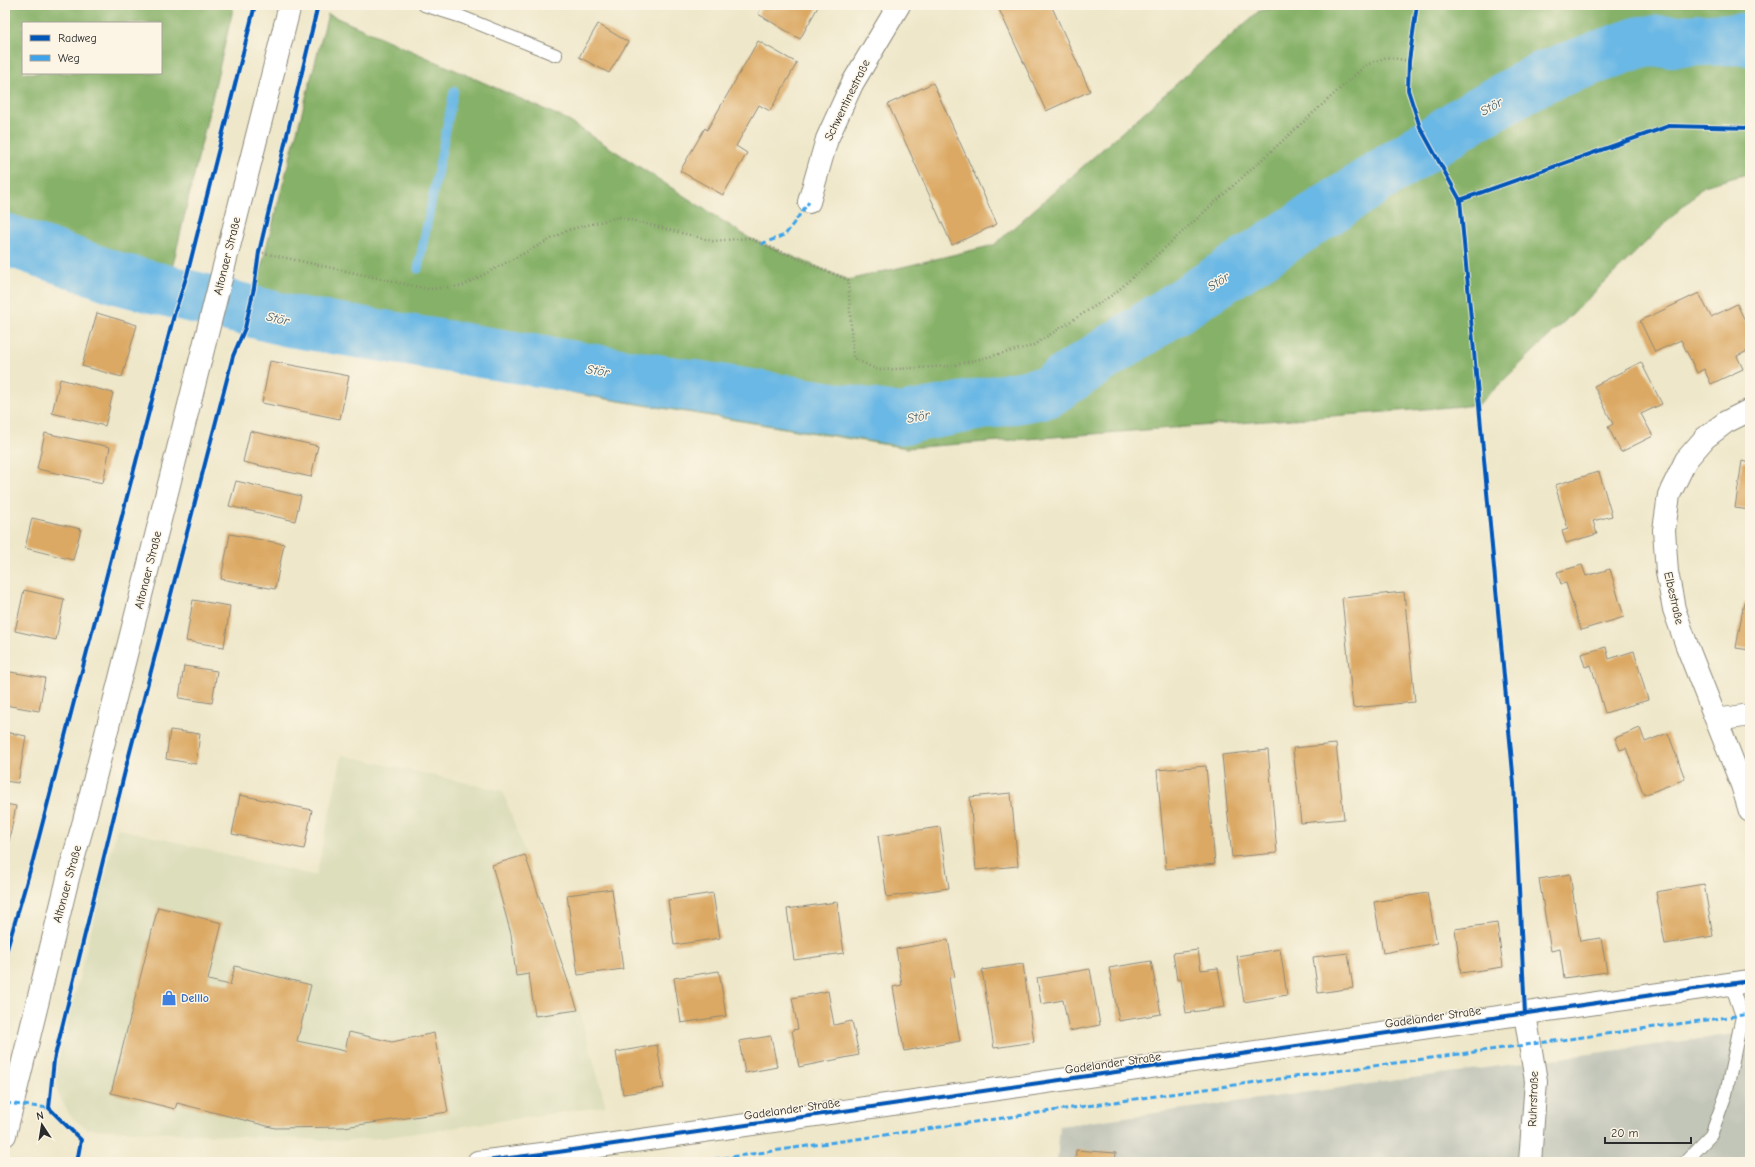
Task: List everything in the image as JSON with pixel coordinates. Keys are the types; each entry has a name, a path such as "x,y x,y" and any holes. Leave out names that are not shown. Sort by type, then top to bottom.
{"street":[{"name":"Altonaer Straße","path":"5,1135 69,874 86,813 290,5"},
{"name":"Schwentinestraße","path":"809,202 827,139 852,84 898,5"},
{"name":"Elbestraße","path":"1750,410 1726,422 1705,438 1686,460 1669,495 1664,530 1667,572 1674,608 1750,811"},
{"path":"1717,720 1750,715"},
{"name":"Gadelander Straße","path":"478,1162 526,1159 1741,983"},
{"name":"Ruhrstraße","path":"1525,1014 1536,1081 1530,1162"}],"lane":[{"path":"424,5 462,17 556,55"},
{"path":"1685,1162 1711,1135 1726,1094 1742,1016 1741,983"}],"path":[{"path":"259,252 428,290 462,286 568,230 619,217 713,241 749,238 848,280 853,358 878,370 951,366 1032,346 1114,294 1366,65 1387,57 1409,61"}],"shaded area":[{"path":"342,755 503,791 581,1016 606,1106 381,1138 344,1141 87,1129 70,1116 57,1092 57,1065 117,828 316,876"},
{"path":"1750,1032 1750,1162 1057,1162 1060,1126"}],"green space":[{"path":"5,5 234,5 167,290 120,279 5,239"},
{"path":"1290,5 1750,5 1750,173 1704,186 1478,405 907,448 601,398 245,328 328,14 564,118 749,238 848,280 994,245 1259,11"}],"building":[{"path":"763,5 819,5 800,39 758,14"},
{"path":"997,5 1051,5 1090,91 1046,111"},
{"path":"598,24 628,42 609,73 579,57"},
{"path":"758,41 797,63 770,111 759,105 736,146 747,153 723,195 680,171 705,128 707,130"},
{"path":"933,83 997,224 952,245 888,104"},
{"path":"1699,293 1711,317 1737,304 1750,331 1750,350 1737,356 1743,369 1711,384 1704,369 1697,373 1681,340 1655,352 1640,321"},
{"path":"97,313 137,325 122,377 82,366"},
{"path":"270,361 349,376 340,419 262,403"},
{"path":"1641,362 1662,404 1641,414 1653,436 1621,452 1608,427 1613,424 1594,386"},
{"path":"60,379 113,393 105,426 52,413"},
{"path":"250,431 318,446 311,477 243,462"},
{"path":"45,433 110,447 103,483 37,469"},
{"path":"1742,461 1750,463 1750,510 1735,508"},
{"path":"1599,472 1612,516 1593,521 1597,534 1566,543 1562,531 1568,529 1555,485"},
{"path":"236,481 301,496 295,521 229,506"},
{"path":"32,518 81,529 73,560 25,548"},
{"path":"230,534 284,544 275,589 221,579"},
{"path":"1582,565 1586,576 1610,569 1624,617 1581,630 1566,583 1561,584 1557,572"},
{"path":"24,590 64,599 56,640 15,631"},
{"path":"1404,592 1415,702 1353,708 1342,598"},
{"path":"193,600 230,606 224,647 186,641"},
{"path":"1744,602 1750,603 1750,650 1736,648"},
{"path":"1606,647 1609,659 1634,651 1648,700 1605,713 1591,665 1585,667 1581,654"},
{"path":"184,666 217,671 212,703 179,698"},
{"path":"5,671 45,678 39,711 5,705"},
{"path":"1640,728 1645,742 1668,733 1685,779 1644,795 1626,748 1620,750 1615,738"},
{"path":"170,730 200,734 196,764 166,759"},
{"path":"5,732 26,736 18,783 5,781"},
{"path":"1336,744 1344,819 1301,823 1293,748"},
{"path":"1268,750 1277,853 1232,857 1222,755"},
{"path":"1206,766 1215,864 1166,869 1157,770"},
{"path":"1011,793 1018,866 976,870 970,797"},
{"path":"240,795 312,810 304,849 232,834"},
{"path":"5,804 16,806 6,856 5,856"},
{"path":"940,827 949,888 887,897 878,836"},
{"path":"525,855 578,1010 535,1016 529,974 516,976 511,934 492,865"},
{"path":"1570,874 1580,941 1601,938 1607,972 1564,978 1560,949 1551,951 1539,879"},
{"path":"1704,884 1713,936 1665,944 1656,892"},
{"path":"612,889 623,969 578,975 567,895"},
{"path":"713,893 720,938 674,945 668,900"},
{"path":"1427,893 1437,943 1383,953 1374,902"},
{"path":"837,902 844,953 794,960 787,909"},
{"path":"158,907 222,923 208,980 230,985 235,966 311,985 297,1041 345,1051 349,1032 392,1042 434,1033 448,1112 344,1127 275,1128 177,1103 175,1109 111,1093"},
{"path":"1497,923 1503,967 1461,973 1455,929"},
{"path":"948,940 955,977 949,978 960,1041 904,1051 893,987 902,985 896,949"},
{"path":"1280,949 1287,995 1244,1002 1237,956"},
{"path":"1198,950 1201,970 1218,968 1225,1007 1186,1013 1181,979 1177,980 1173,953"},
{"path":"1348,953 1353,988 1318,993 1313,957"},
{"path":"1151,961 1161,1014 1119,1021 1109,968"},
{"path":"1023,964 1034,1042 994,1048 982,970"},
{"path":"1090,969 1100,1025 1069,1031 1063,1000 1041,1004 1037,978"},
{"path":"719,971 726,1016 681,1023 674,978"},
{"path":"828,991 834,1025 852,1021 859,1055 799,1067 792,1030 798,1029 792,998"},
{"path":"771,1036 777,1067 745,1073 739,1041"},
{"path":"657,1045 664,1088 623,1094 616,1052"},
{"path":"1076,1150 1116,1153 1115,1162 1075,1162"}],"waterway":[{"name":"Stör","path":"5,239 120,279 290,321 900,419 1047,392 1471,117 1543,77 1640,42 1735,39 1750,40"},
{"path":"418,269 454,91"}],"marked path":[{"path":"761,244 785,235 809,202"},
{"path":"696,1162 1177,1093 1750,1014"},
{"path":"5,1103 49,1108"}],"cycle path":[{"path":"5,956 33,860 174,315 187,275 255,5"},
{"path":"77,1162 81,1140 49,1108 54,1060 126,767 233,356 245,328 254,288 259,252 318,5"},
{"path":"1417,5 1409,61 1408,90 1420,127 1460,200 1514,784 1525,1014"},
{"path":"1460,200 1669,126 1750,128"},
{"path":"478,1162 558,1152 1750,981"}],"place":[{"name":"Delllo","path":"169,998"}]}
